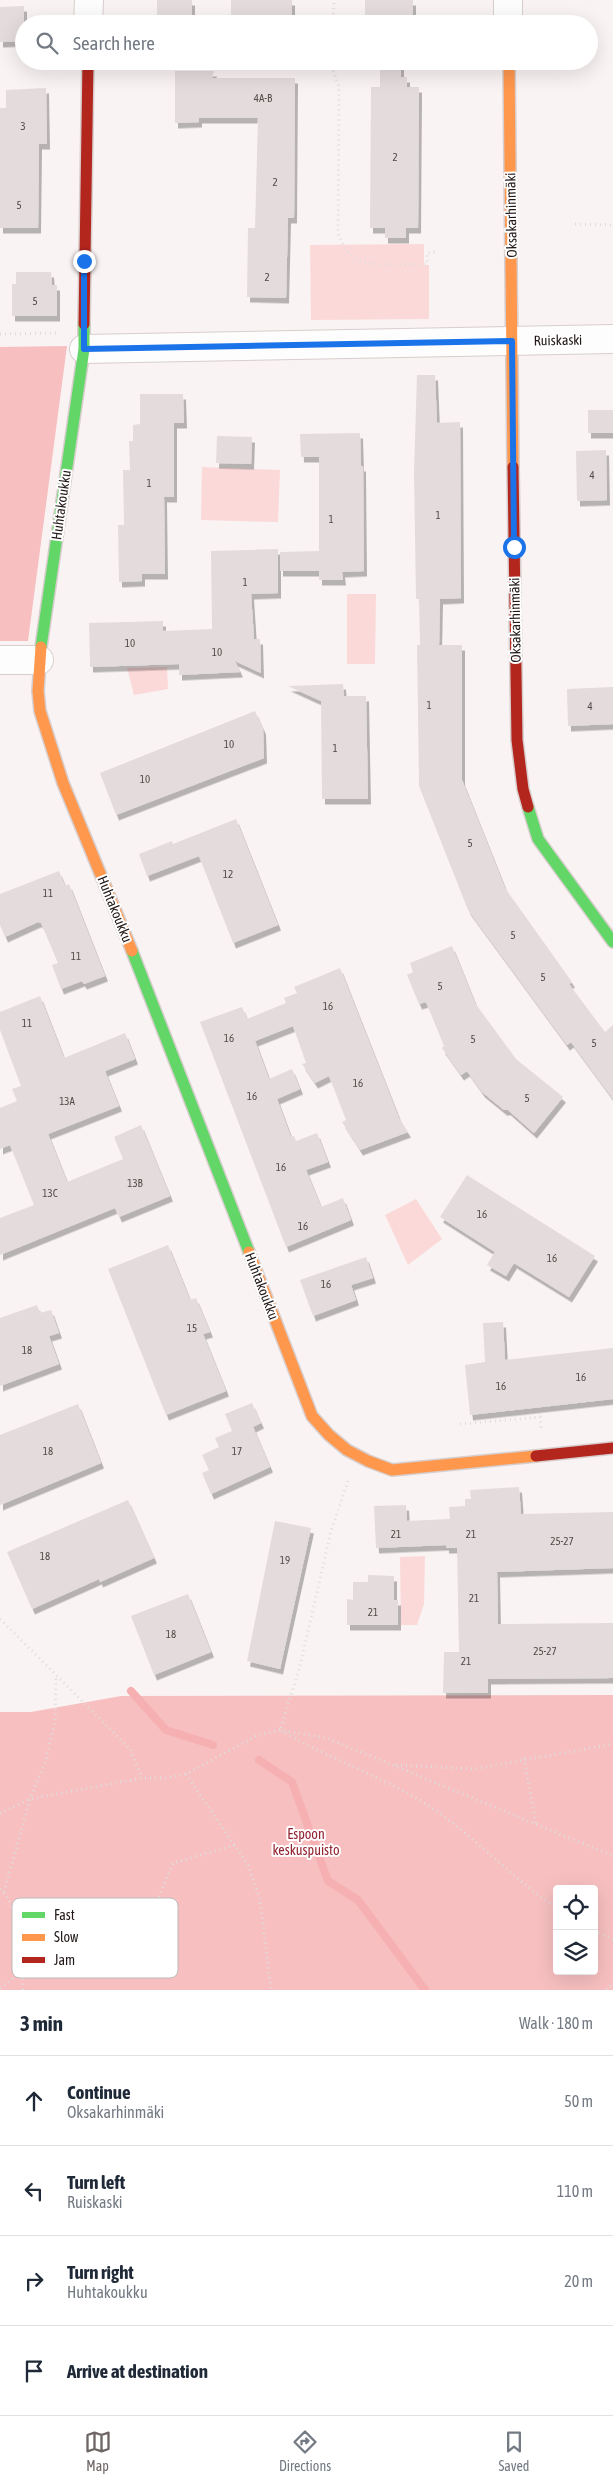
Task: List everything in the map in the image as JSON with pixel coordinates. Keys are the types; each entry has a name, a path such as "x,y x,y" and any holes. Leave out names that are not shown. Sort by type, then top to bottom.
{"street":[{"path":"88,15 89,0"},
{"path":"508,0 508,15"},
{"name":"Huhtakoukku","path":"88,70 84,349 39,660 38,691 40,711 63,783 133,953 312,1416 326,1434 348,1452 367,1462 392,1470 613,1448"},
{"name":"Oksakarhinmäki","path":"509,70 517,740 523,789 538,839 613,942"},
{"name":"Ruiskaski","path":"84,349 613,339"},
{"path":"0,660 39,660"}],"path":[{"path":"334,0 334,15"},
{"path":"333,70 339,87 338,234 345,248 354,258 373,263 427,264 427,253 435,252"},
{"path":"575,224 613,225"},
{"path":"460,1424 540,1417 542,1436"},
{"path":"280,1730 299,1670 340,1501"},
{"path":"0,1620 130,1749 142,1778"},
{"path":"4,1892 30,1800 45,1764 55,1722 56,1675"},
{"path":"280,1730 432,1808 489,1852 539,1897 553,1906"},
{"path":"0,1813 30,1800 142,1778 166,1778 186,1774 258,1735 280,1730 327,1738 613,1856"},
{"path":"394,1765 474,1769 524,1758 613,1744"},
{"path":"524,1758 536,1824"},
{"path":"186,1774 248,1865 260,1898 271,1990"},
{"path":"159,1898 173,1863 235,1845"},
{"path":"0,1888 12,1904"},
{"path":"598,1933 613,1939"},
{"path":"0,1988 14,1978"},
{"path":"607,1990 613,1983"}],"shaded area":[{"path":"424,244 424,265 429,265 429,319 311,320 310,245"},
{"path":"202,467 280,470 278,522 201,520"},
{"path":"347,594 376,594 375,664 347,664"},
{"path":"167,667 168,689 134,695 127,668"},
{"path":"416,1199 442,1239 408,1265 385,1215"},
{"path":"425,1556 424,1604 417,1625 401,1625 400,1557"}],"green space":[{"path":"67,346 28,641 0,641 0,347"},
{"name":"Espoon keskuspuisto","path":"613,1695 613,1990 0,1990 0,1712 31,1712 121,1696"}],"building":[{"path":"157,0 192,0 192,15 157,15"},
{"path":"231,0 292,0 292,15 231,15"},
{"path":"365,0 413,0 413,15 365,15"},
{"path":"24,6 24,15 15,15 15,41 0,42 0,7"},
{"path":"380,70 401,70 401,77 407,77 407,87 419,87 418,228 406,228 406,238 385,238 385,228 370,228 371,87 380,87"},
{"path":"175,71 214,71 212,78 295,78 294,218 288,218 286,298 247,297 248,228 255,228 258,118 199,118 199,122 175,123"},
{"path":"46,88 47,144 39,144 38,228 0,228 0,108 6,108 6,90"},
{"path":"16,272 51,272 52,285 57,285 57,316 12,316 12,284 16,284"},
{"path":"417,375 435,375 437,423 460,422 461,598 440,599 439,645 462,645 462,780 505,888 572,982 569,984 605,1032 613,1025 613,1099 571,1042 567,1045 468,910 419,786 417,645 420,645 419,599 416,599 414,472"},
{"path":"140,394 183,394 184,423 174,423 174,497 164,497 165,574 142,574 142,581 119,582 118,525 124,525 123,470 130,470 129,441 133,441 133,425 140,424"},
{"path":"588,410 613,410 613,433 588,433"},
{"path":"360,433 361,466 363,466 364,571 342,572 343,580 319,580 319,571 280,571 280,552 319,551 319,457 301,457 300,434"},
{"path":"217,436 252,437 251,464 216,463"},
{"path":"606,450 607,500 577,501 576,451"},
{"path":"278,549 278,593 251,594 254,639 260,639 261,673 235,661 240,672 179,675 179,664 90,667 89,623 163,621 163,631 212,629 211,551"},
{"path":"343,684 344,696 366,696 368,799 322,799 321,701 288,686"},
{"path":"613,687 613,724 568,726 567,689"},
{"path":"255,711 263,729 264,758 116,815 100,773"},
{"path":"236,819 278,925 233,943 199,856 147,876 139,854 172,841 173,844"},
{"path":"59,871 65,886 69,884 105,976 84,984 82,981 61,989 52,965 58,963 41,923 38,922 5,937 0,925 0,894"},
{"path":"452,946 475,1003 516,1059 563,1097 534,1133 508,1110 504,1110 482,1092 467,1071 461,1075 442,1048 444,1046 426,1002 419,1004 407,975 413,972 410,963"},
{"path":"340,968 399,1118 408,1132 360,1150 342,1122 346,1120 329,1076 315,1083 302,1064 306,1063 293,1026 255,1041 269,1079 292,1069 300,1089 277,1099 291,1137 294,1136 296,1141 317,1133 328,1162 306,1170 321,1207 343,1198 351,1220 286,1247 200,1022 242,1007 247,1019 286,1003 284,998 297,993 294,987"},
{"path":"40,996 64,1058 125,1033 135,1059 105,1071 119,1106 48,1134 67,1182 123,1159 114,1137 141,1125 170,1196 119,1217 115,1208 0,1255 0,1218 34,1205 10,1145 0,1149 0,1108 17,1101 12,1089 21,1086 0,1030 0,1012"},
{"path":"467,1175 595,1256 569,1297 514,1263 506,1276 487,1265 495,1252 440,1217"},
{"path":"168,1245 190,1300 196,1298 210,1332 203,1334 226,1391 166,1415 108,1269"},
{"path":"366,1257 373,1278 351,1285 356,1300 313,1316 300,1280"},
{"path":"37,1305 40,1313 51,1310 59,1333 49,1336 59,1364 0,1386 0,1318"},
{"path":"503,1322 505,1360 613,1348 613,1399 470,1415 465,1365 485,1362 483,1323"},
{"path":"252,1403 261,1423 253,1427 270,1467 211,1494 202,1473 209,1470 202,1455 219,1447 215,1438 232,1431 225,1414"},
{"path":"78,1404 101,1463 0,1505 0,1435"},
{"path":"519,1487 521,1514 613,1512 613,1568 497,1572 498,1624 613,1623 613,1678 488,1679 488,1693 443,1693 444,1652 459,1652 457,1548 446,1548 446,1545 376,1548 374,1506 406,1505 407,1521 450,1519 449,1507 465,1506 465,1499 471,1499 470,1490"},
{"path":"128,1500 154,1558 100,1582 99,1579 32,1609 7,1552"},
{"path":"275,1521 311,1528 280,1669 247,1661"},
{"path":"368,1575 394,1576 394,1600 398,1600 398,1625 347,1625 347,1599 353,1600 353,1582 368,1582"},
{"path":"188,1594 211,1652 154,1675 131,1616"}],"waterway":[{"path":"131,1691 166,1730 213,1745"},
{"path":"259,1760 292,1782 328,1881 358,1900 425,1990"}],"traffic: fast":[{"path":"41,647 84,349 84,324"},
{"path":"528,807 538,839 613,942"},
{"path":"132,951 249,1252"}],"traffic: slow":[{"path":"509,70 513,467"},
{"path":"41,647 38,691 40,711 63,783 132,951"},
{"path":"249,1252 312,1416 329,1435 347,1450 368,1461 392,1470 536,1456"}],"traffic: jam":[{"path":"84,324 88,70"},
{"path":"513,467 517,740 523,789 528,807"},
{"path":"536,1456 613,1448"}],"route":[{"path":"84,261 84,349 512,341 514,547"}]}
